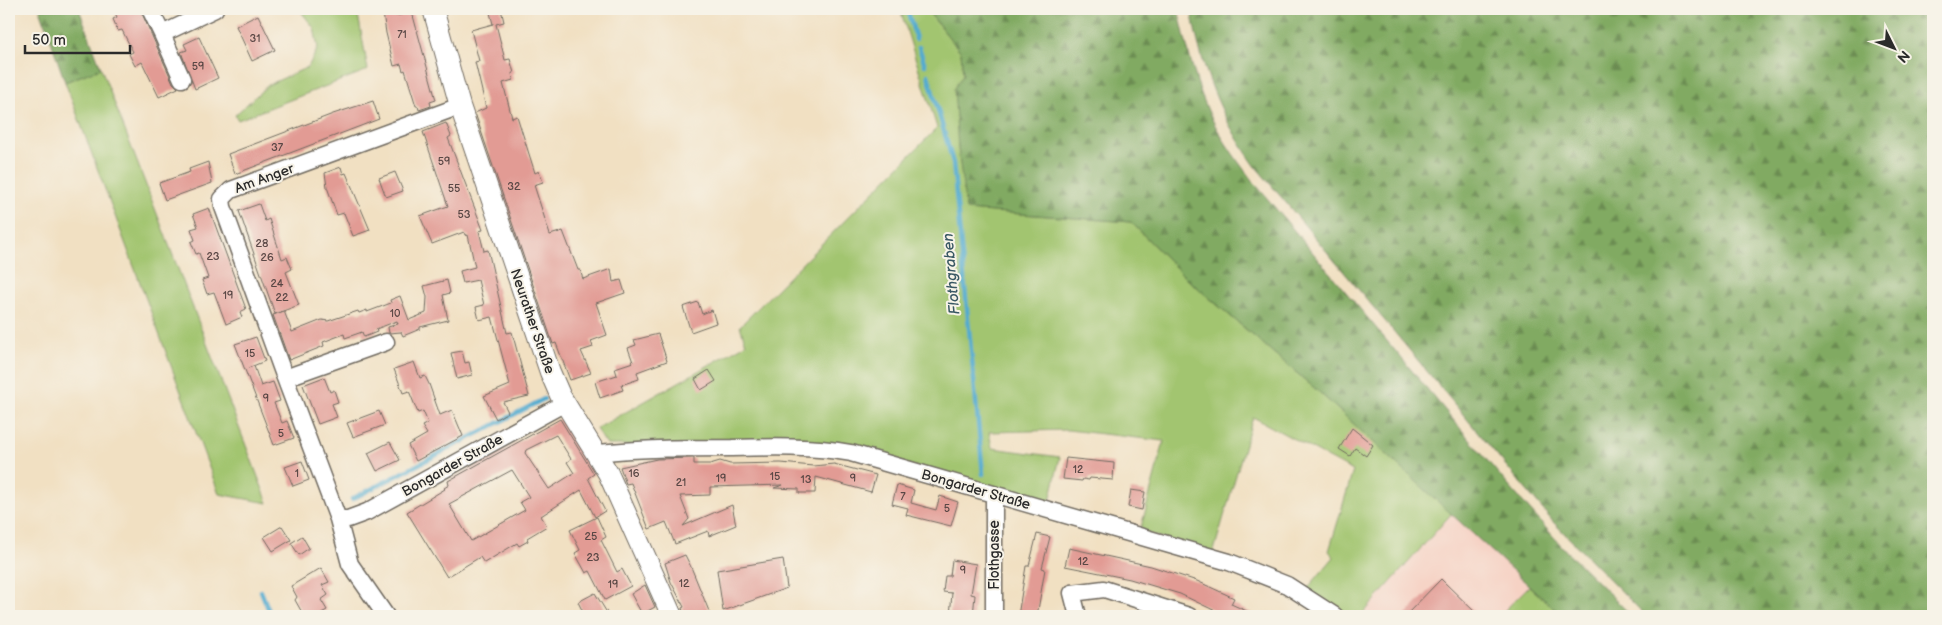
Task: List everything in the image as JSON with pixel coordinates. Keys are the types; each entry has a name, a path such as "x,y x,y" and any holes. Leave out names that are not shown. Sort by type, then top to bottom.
{"street":[{"path":"150,9 182,79"},
{"path":"162,34 215,9"},
{"name":"Neurather Straße","path":"432,9 460,106 550,372 565,403 598,453 672,616"},
{"name":"Am Anger","path":"386,616 350,564 338,519 222,202 224,195 230,190 460,106"},
{"path":"286,378 386,342"},
{"name":"Bongarder Straße","path":"338,519 352,518 374,509 565,403"},
{"name":"Bongarder Straße","path":"598,453 670,448 793,447 828,449 866,457 1236,564 1288,585 1312,610 1334,616"},
{"name":"Flothgasse","path":"994,494 994,616"},
{"path":"1078,616 1072,593 1104,589 1189,616"}],"shaded area":[{"path":"1452,513 1529,586 1499,616 1361,616"}],"green space":[{"path":"40,9 79,9 101,68 65,82"},
{"path":"299,9 357,9 368,70 238,120 235,115 268,85 308,67 318,48 314,28"},
{"path":"900,9 926,9 961,52 963,74 958,148 967,210 1131,222 1186,278 1319,392 1452,513 1361,616 1345,616 1307,589 1334,557 1329,551 1353,471 1253,417 1213,554 1140,531 1164,441 1068,430 989,432 992,448 1060,457 1049,505 847,447 607,445 596,429 746,344 740,326 937,128"},
{"path":"926,9 1102,9 1108,12 1124,9 1178,9 1201,94 1210,116 1232,153 1251,179 1507,484 1567,552 1632,616 1562,616 1319,392 1186,278 1131,222 966,210 958,148 954,89 963,74 961,52"},
{"path":"1191,9 1933,9 1933,616 1646,616 1554,523 1256,167 1232,130 1214,92 1200,52"},
{"path":"101,68 268,503 219,494 65,82"},
{"path":"1529,586 1562,616 1499,616"}],"building":[{"path":"113,9 140,9 173,83 178,88 159,97 142,62 135,66 129,54 133,52 122,30 118,31 113,19 117,17"},
{"path":"489,9 501,9 504,22 496,24 505,60 510,59 514,73 512,73 513,80 503,83 512,118 517,116 535,173 539,171 543,182 534,185 550,235 563,231 583,279 611,269 613,282 621,280 625,293 596,303 607,335 591,341 593,347 581,351 591,373 570,380 556,343 553,344 475,113 486,108 475,62 479,61 471,30 493,24"},
{"path":"395,10 396,16 412,12 436,100 430,102 431,106 419,110 418,106 416,106 405,70 403,71 401,64 394,66 386,33 383,13"},
{"path":"258,15 275,50 252,61 236,26"},
{"path":"199,37 218,78 195,89 181,52 187,50 184,44"},
{"path":"373,101 379,119 235,174 228,154 333,114"},
{"path":"446,123 451,136 448,138 483,230 479,231 484,251 488,250 507,333 512,332 529,396 503,402 508,412 496,419 484,396 510,385 492,317 479,320 476,307 484,305 478,280 463,283 460,271 475,267 468,235 466,236 464,232 432,244 420,216 448,206 423,132"},
{"path":"208,162 212,183 165,200 159,183 190,172 189,169"},
{"path":"341,167 343,174 346,173 370,230 353,236 344,213 337,215 327,187 325,173"},
{"path":"395,172 403,191 386,197 379,178"},
{"path":"259,204 265,221 269,219 282,259 287,257 292,269 286,272 299,305 275,314 239,211"},
{"path":"209,208 246,309 240,312 242,317 226,324 214,292 207,294 202,280 208,278 199,253 196,254 191,242 195,240 191,229 198,227 193,214"},
{"path":"447,280 450,293 443,295 448,320 420,327 420,329 403,336 401,332 389,333 388,327 398,324 397,321 376,329 377,332 364,337 362,332 345,338 344,334 323,342 324,346 289,360 273,315 284,311 292,332 322,320 328,321 358,311 359,313 367,310 367,312 391,303 390,300 400,296 409,320 426,313 427,297 424,286"},
{"path":"698,302 702,314 712,310 716,323 691,332 683,307"},
{"path":"658,334 667,361 637,372 639,379 621,385 623,390 600,398 595,382 617,375 615,368 633,362 628,348 636,345 634,340"},
{"path":"256,337 265,361 248,368 254,366 261,386 273,382 280,401 274,403 282,423 287,421 294,438 274,445 235,344"},
{"path":"462,351 465,363 469,362 472,375 457,379 451,353"},
{"path":"414,362 420,378 425,376 429,384 440,415 452,410 463,436 416,461 408,445 427,434 422,426 428,423 423,411 418,413 409,391 403,393 394,369"},
{"path":"709,370 716,381 701,390 695,379"},
{"path":"324,377 330,392 334,390 338,402 332,404 337,417 318,424 303,385"},
{"path":"379,411 385,425 353,437 347,423"},
{"path":"560,419 594,474 588,478 605,511 595,517 581,490 541,516 547,526 527,538 528,541 519,546 517,543 484,563 480,557 447,577 407,512 445,489 449,485 448,481","holes":["556,435 571,459 567,462 574,473 549,489 525,453 526,450","512,470 529,497 520,502 525,510 471,541 449,504"]},
{"path":"1352,428 1373,445 1366,456 1355,448 1350,456 1339,449"},
{"path":"390,442 400,460 377,471 368,453"},
{"path":"694,458 694,464 710,464 720,461 730,464 781,463 813,466 834,464 876,475 871,492 816,477 815,493 799,493 799,489 774,488 783,485 710,487 710,495 680,496 689,519 683,526 732,505 736,525 709,536 708,531 675,544 666,522 649,529 631,483 626,484 620,467 657,459"},
{"path":"1066,458 1114,463 1113,480 1090,478 1089,480 1083,479 1082,481 1063,479"},
{"path":"302,461 309,480 293,486 285,467"},
{"path":"897,485 914,490 911,503 936,510 940,496 958,502 951,526 906,515 908,508 892,504"},
{"path":"1131,490 1145,492 1142,510 1128,507"},
{"path":"597,517 606,537 601,540 617,572 622,569 631,586 605,600 590,571 586,573 575,553 580,550 570,530"},
{"path":"282,526 291,540 273,551 264,537"},
{"path":"1037,534 1050,537 1042,568 1045,569 1037,616 1018,616 1026,566 1029,566"},
{"path":"302,536 309,548 299,555 291,543"},
{"path":"1069,548 1151,566 1197,581 1234,598 1231,604 1258,616 1226,616 1180,594 1130,579 1065,566"},
{"path":"685,555 711,616 684,616 682,608 684,607 671,582 665,563"},
{"path":"783,559 787,588 723,611 717,570"},
{"path":"952,560 976,564 971,594 975,595 973,616 950,616 952,593 943,592 945,576 950,576"},
{"path":"321,568 329,582 322,585 328,595 321,600 327,610 316,616 304,616 295,600 297,597 291,586"},
{"path":"1441,579 1479,616 1405,616"},
{"path":"645,585 655,607 642,614 631,594"},
{"path":"595,593 609,616 585,616 578,602"}],"waterway":[{"name":"Flothgraben","path":"907,9 916,39"},
{"name":"Flothgraben","path":"919,47 925,65"},
{"name":"Flothgraben","path":"928,75 953,163 983,474"},
{"path":"352,499 544,399"},
{"path":"261,591 271,616"}]}
